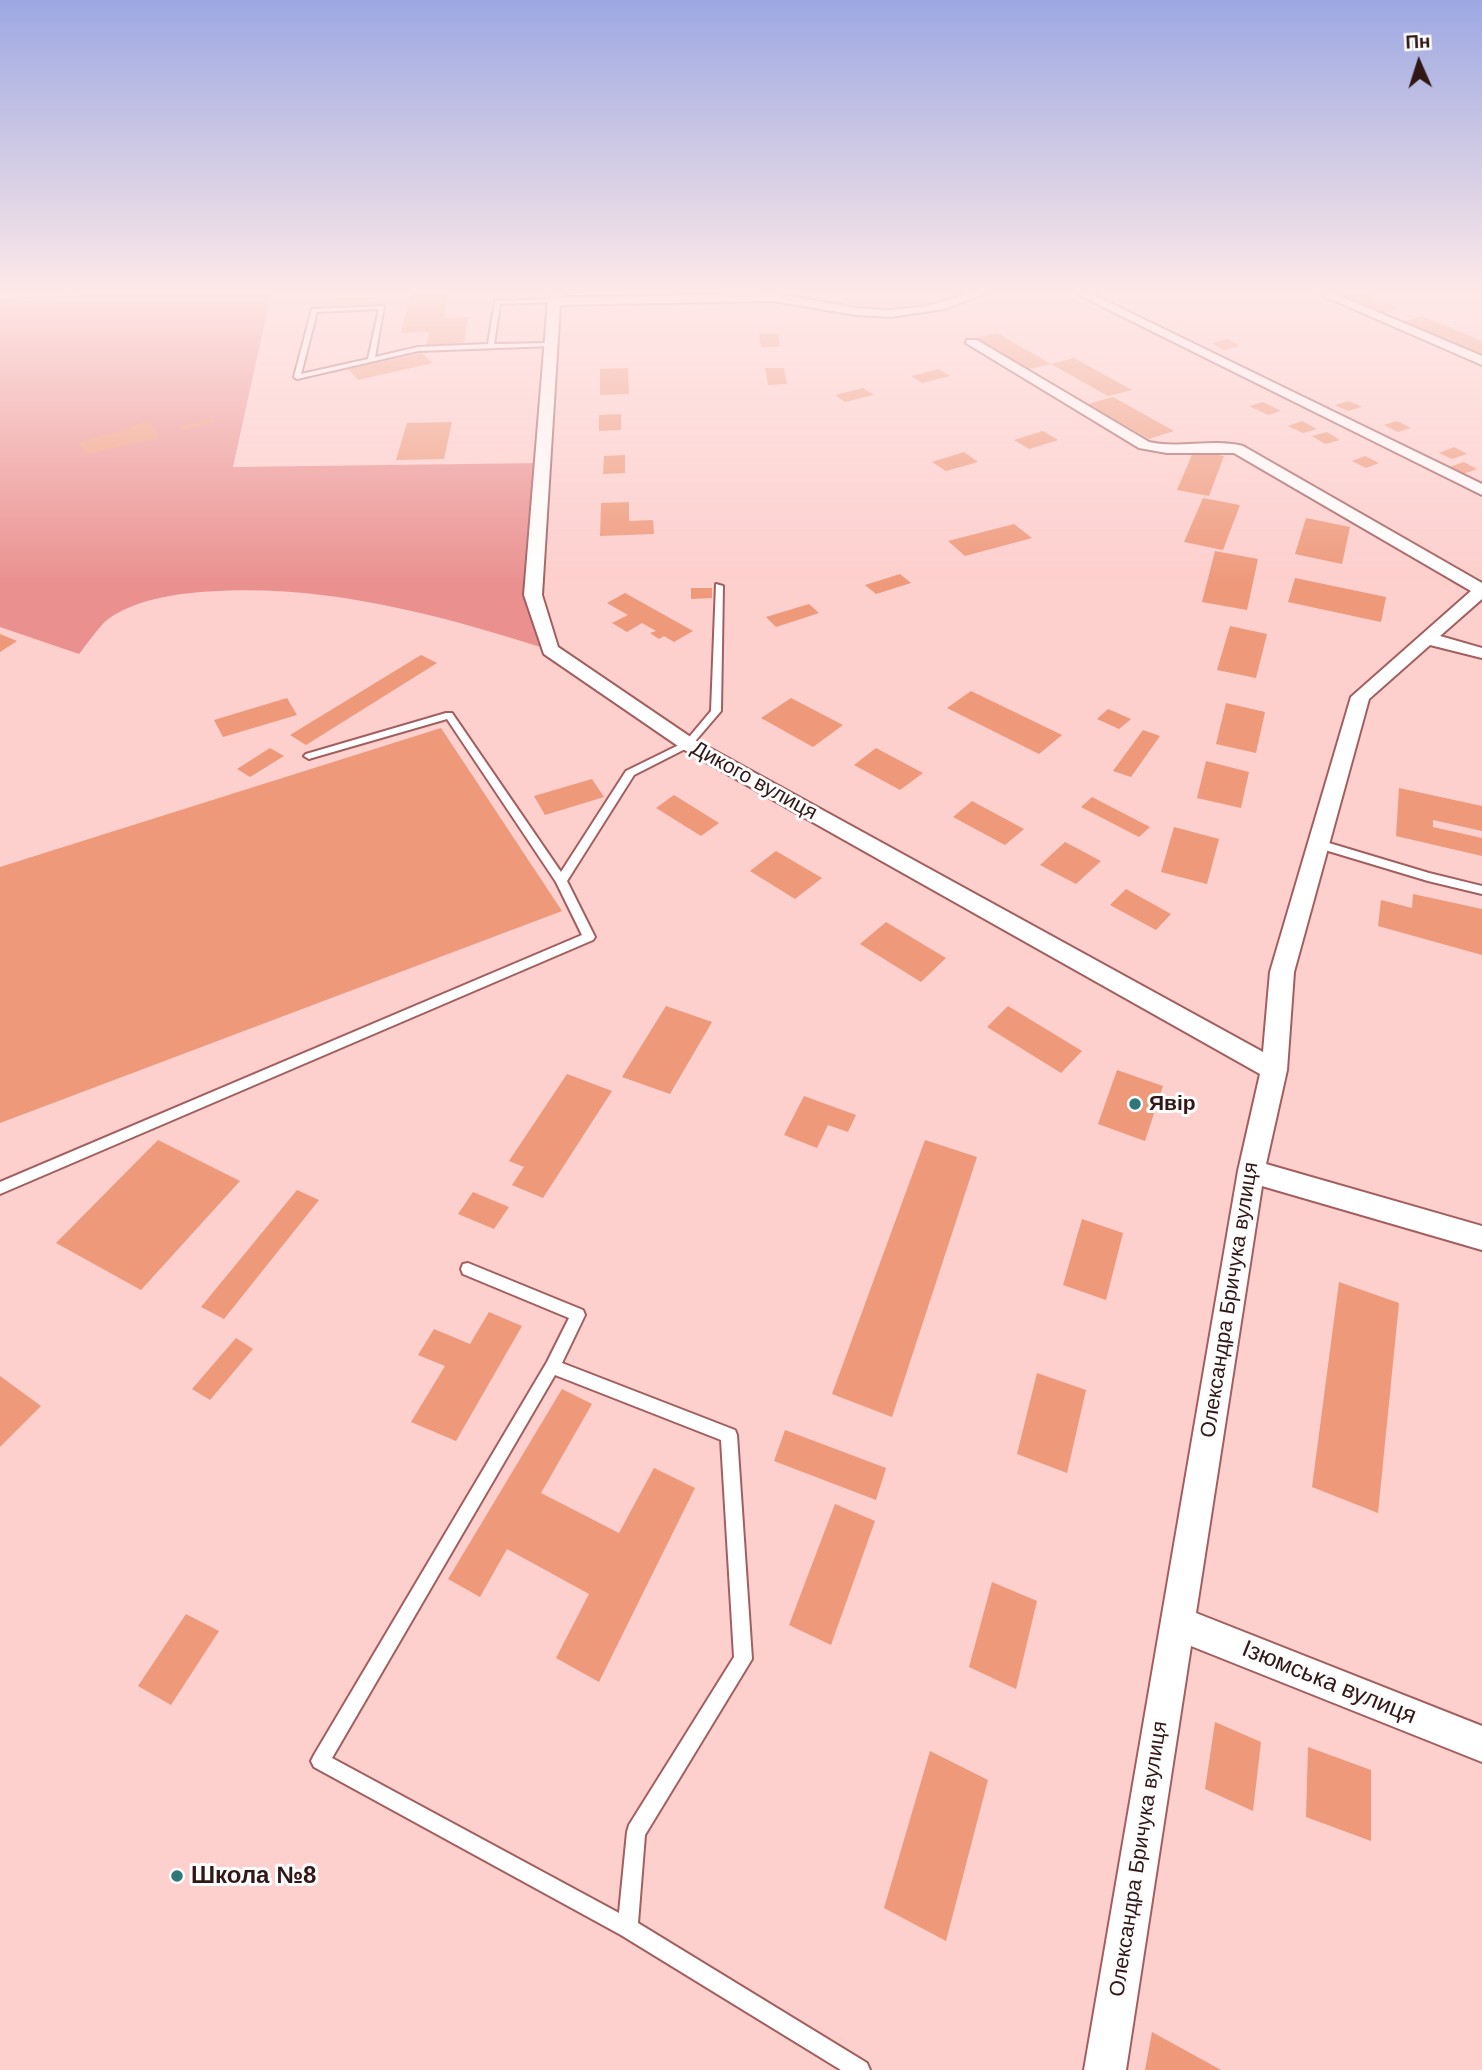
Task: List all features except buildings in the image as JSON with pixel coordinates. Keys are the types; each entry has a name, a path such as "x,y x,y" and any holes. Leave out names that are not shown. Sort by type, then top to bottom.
{"street":[{"name":"Дикого вулиця","path":"548,391 533,595 551,650 688,744 1273,1070"},
{"path":"1052,391 1144,445 1164,450 1225,446 1238,450 1482,590"},
{"path":"1280,391 1482,490"},
{"name":"Олександра Бричука вулиця","path":"1105,2070 1251,1171 1273,1070 1282,972 1360,696 1482,590"},
{"path":"1425,638 1482,653"},
{"path":"1251,1171 1482,1238"},
{"name":"Ізюмська вулиця","path":"1177,1623 1482,1744"}],"lane":[{"path":"561,881 630,773 688,744 716,711 719,586"},
{"path":"0,1188 589,937 561,881 449,715 309,756"},
{"path":"1319,844 1428,877 1482,890"},
{"path":"468,1269 578,1315 552,1367 320,1761 628,1928 860,2070"},
{"path":"552,1367 729,1435 743,1659 636,1832 628,1928"}],"shaded area":[{"path":"0,391 250,391 233,467 543,463 533,595 550,650 465,624 378,604 334,596 246,590 201,592 146,601 109,618 79,654 0,627"}],"place":[{"name":"Явiр","path":"1135,1104"},
{"name":"Школа №8","path":"177,1876"}]}
